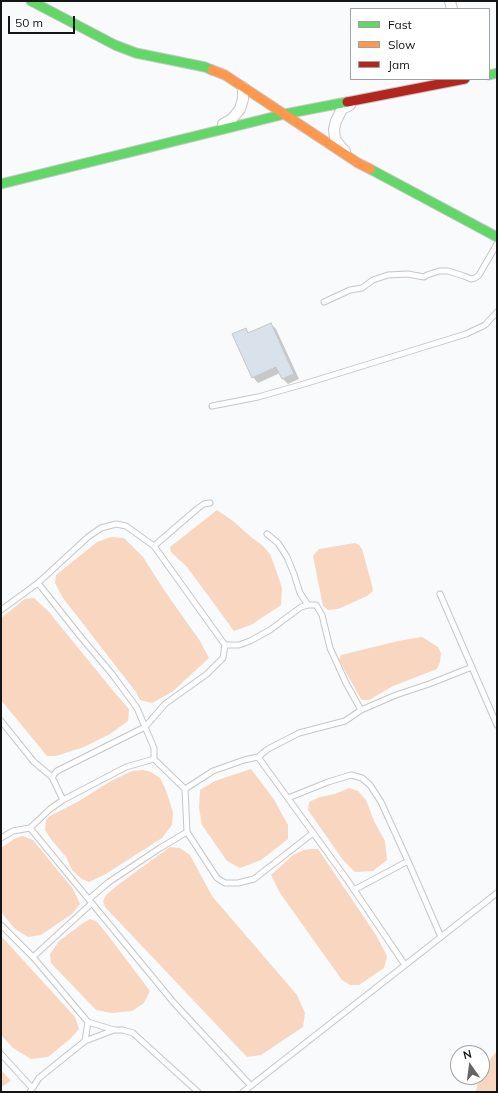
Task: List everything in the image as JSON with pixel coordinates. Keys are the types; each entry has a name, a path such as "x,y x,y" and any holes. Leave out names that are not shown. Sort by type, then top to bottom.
{"main road":[{"path":"30,1 115,45 136,53 205,67 225,75 358,163 497,237"},
{"path":"1,184 285,114 460,80"}],"street":[{"path":"208,133 232,119 240,109 243,99 243,87"},
{"path":"358,163 340,147 335,139 334,129 336,121 342,109 357,102 380,95"}],"lane":[{"path":"324,302 350,290 362,288 373,280 388,275 408,274 424,277 439,271 448,271 471,279 475,278 479,275 497,244"},
{"path":"212,406 296,386 466,334 485,325 497,312"},
{"path":"154,546 204,504 210,503"},
{"path":"1,610 38,583 88,536 101,528 116,524 126,526 154,546 225,645 223,658 207,674 165,704 144,727 57,771 52,777"},
{"path":"267,534 278,543 287,557 300,593 308,605"},
{"path":"38,583 112,674 137,708 154,748 154,759 185,789 187,832 218,878 225,883 238,883 254,879 313,833"},
{"path":"440,594 497,725"},
{"path":"225,645 239,645 250,641 270,630 301,607 308,605 316,606 322,615 330,648 346,683 361,710"},
{"path":"185,789 213,771 244,760 258,757 268,749 299,733 345,721 361,710 396,695 472,667"},
{"path":"1,721 34,762 52,777 63,800"},
{"path":"258,757 354,890 405,964"},
{"path":"1,838 13,831 30,828 50,809 63,800 126,767 154,759"},
{"path":"288,798 328,782 351,776 362,778 370,785 381,802 441,937"},
{"path":"30,828 174,1003 250,1086"},
{"path":"88,899 109,882 187,832"},
{"path":"354,890 408,861"},
{"path":"243,1092 497,893"},
{"path":"33,957 92,903"},
{"path":"1,925 33,957 88,1022 114,1030 123,1030 133,1033 198,1092"},
{"path":"85,1040 88,1022"},
{"path":"1,1054 31,1090 39,1078 85,1040 114,1030"}],"shaded area":[{"path":"217,510 233,521 263,546 270,554 282,588 281,605 251,625 234,631 187,567 171,552 170,547"},
{"path":"111,537 124,538 143,557 200,641 209,658 172,692 152,703 140,700 136,692 63,598 55,583 56,575 97,542"},
{"path":"355,543 362,549 373,591 367,596 338,609 328,610 323,606 313,556 319,549"},
{"path":"34,598 48,611 129,709 128,721 110,734 84,747 56,756 47,756 1,700 1,618 25,599"},
{"path":"422,637 438,647 441,653 440,662 437,669 393,686 369,700 361,699 339,660 341,655 398,641"},
{"path":"251,769 273,798 288,825 288,839 261,860 240,868 227,861 202,825 199,808 200,790 215,781"},
{"path":"143,770 151,772 160,778 173,812 172,825 162,838 104,875 89,882 82,879 72,870 66,857 45,830 46,820 50,816 79,801 111,781 132,771"},
{"path":"349,788 358,791 366,800 374,821 385,841 387,860 373,871 355,872 343,860 308,810 309,802"},
{"path":"22,836 33,840 73,889 80,904 72,914 41,935 28,937 15,929 1,912 1,848 14,839"},
{"path":"170,847 180,848 190,855 212,896 297,995 305,1013 303,1027 261,1055 247,1057 105,907 103,901 106,895"},
{"path":"318,849 376,935 387,956 384,968 359,985 350,985 342,980 280,893 271,875 293,855 304,850"},
{"path":"90,919 96,921 107,934 150,991 144,1003 132,1011 112,1013 96,1010 51,963 50,954 59,941"},
{"path":"1,936 75,1017 79,1029 70,1039 48,1057 31,1059 13,1048 1,1035"},
{"path":"497,1051 497,1092 476,1092 477,1085 490,1085 490,1059"},
{"path":"1,1070 11,1081 1,1087"}],"building":[{"path":"271,323 294,374 282,379 276,367 252,378 232,334 246,328 248,333"}],"traffic: fast":[{"path":"31,1 115,45 136,53 205,67 212,70"},
{"path":"490,75 497,73"},
{"path":"1,184 285,114 347,102"},
{"path":"370,169 497,237"}],"traffic: slow":[{"path":"212,70 225,75 358,163 370,169"}],"traffic: jam":[{"path":"347,102 460,80"}]}
